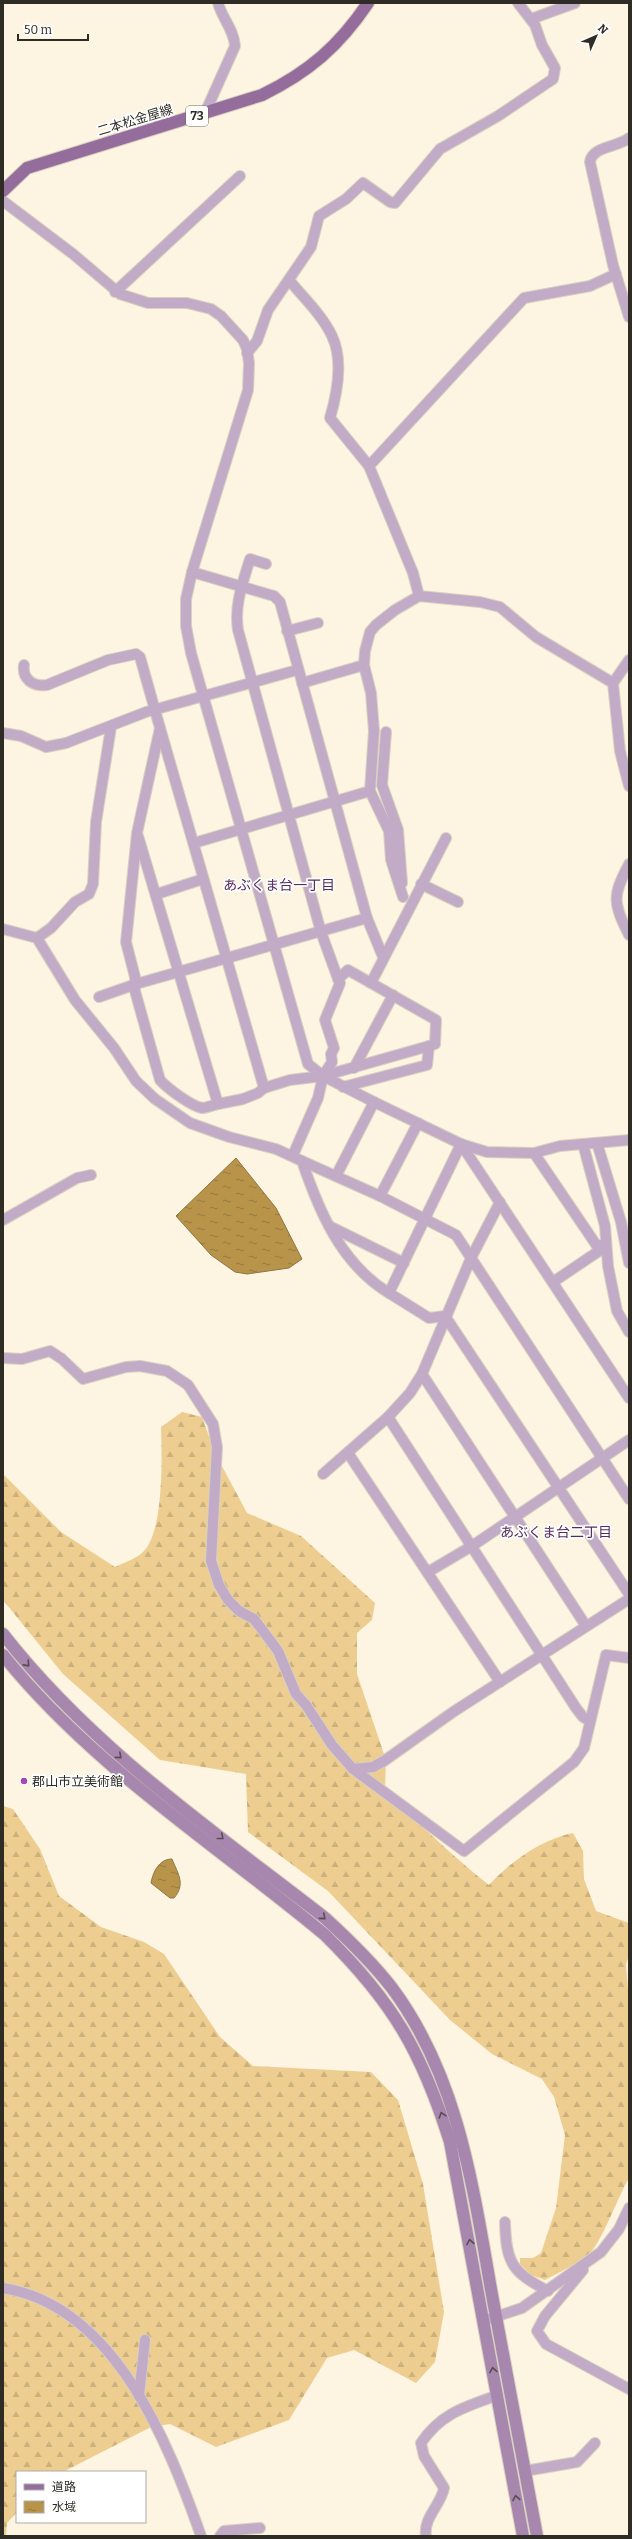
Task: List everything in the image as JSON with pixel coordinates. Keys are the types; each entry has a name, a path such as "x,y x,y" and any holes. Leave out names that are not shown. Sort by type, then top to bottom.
{"main road":[{"name":"二本松金屋線","path":"3,191 27,168 262,95 290,81 316,64 350,31 368,3"}],"street":[{"path":"205,113 235,46 235,36 221,14 218,3"},
{"path":"247,353 257,341 268,310 315,241 319,216 346,199 360,183 366,184 390,202 395,203 440,149 498,116 553,79 555,68 531,19 518,3"},
{"path":"531,19 575,3"},
{"path":"629,138 602,149 594,154 590,162 616,274 629,317"},
{"path":"115,292 240,176"},
{"path":"3,201 73,254 115,292 148,303 187,303 212,309 231,324 243,340 247,353 248,390 192,572 186,599 186,626 203,696 308,1064 323,1076 343,1087 461,1144 487,1152 534,1153 560,1146 629,1140"},
{"path":"369,466 524,298 590,286 616,274"},
{"path":"289,280 333,337 339,368 336,397 330,418 369,466 413,573 419,596"},
{"path":"266,564 250,559 241,588 236,619 250,682 322,932 340,983 325,1020 334,1048 331,1054 332,1062 323,1076 318,1098 292,1155"},
{"path":"192,572 241,588 274,596 280,602 367,918 383,957"},
{"path":"386,732 382,785 398,830 403,897 391,860 389,831 370,791 374,732 371,693 364,665 365,650 370,632 395,610 419,596 480,602 500,607 536,637 613,683"},
{"path":"287,631 318,623"},
{"path":"24,665 23,672 26,678 39,686 47,685 108,660 136,654 140,657 264,1088"},
{"path":"629,660 613,683 620,751 629,786"},
{"path":"302,684 364,665"},
{"path":"3,733 21,736 46,747 111,727 155,710 250,682 298,670"},
{"path":"37,938 51,928 75,902 89,894 93,884 96,822 111,727"},
{"path":"160,728 137,833 126,942 136,984 135,991 160,1080 168,1088 197,1106 205,1108 243,1099 258,1093 264,1088 290,1080 323,1076 435,1044 436,1020 348,970 338,979"},
{"path":"194,843 336,803 370,791"},
{"path":"137,833 157,894 218,1104"},
{"path":"371,983 383,957 446,838"},
{"path":"629,864 618,884 615,902 629,935"},
{"path":"157,894 203,879"},
{"path":"421,884 458,902"},
{"path":"99,997 136,984 179,973 367,918"},
{"path":"3,929 37,938 75,1000 114,1048 136,1081 155,1099 181,1118 206,1130 292,1155 302,1161 380,1196 456,1235 629,1500"},
{"path":"354,1068 393,995"},
{"path":"343,1087 427,1065 430,1046"},
{"path":"336,1176 374,1102"},
{"path":"380,1196 418,1123"},
{"path":"597,1143 620,1222 629,1263"},
{"path":"461,1144 629,1398"},
{"path":"389,1293 461,1144"},
{"path":"553,1282 599,1251 602,1245 606,1226 583,1144"},
{"path":"534,1153 602,1245 617,1311 629,1332"},
{"path":"302,1161 320,1212 357,1268 372,1283 429,1318 445,1316"},
{"path":"3,1220 78,1178 91,1175"},
{"path":"323,1474 388,1417 410,1393 422,1374 445,1316 471,1258 500,1202"},
{"path":"329,1226 404,1263"},
{"path":"445,1316 629,1594"},
{"path":"3,1358 22,1359 50,1351 62,1359 83,1379 126,1367 140,1366 168,1371 188,1384 213,1424 217,1447 211,1561 219,1585 228,1600 239,1611 254,1619 278,1651 296,1694 306,1705 332,1745 353,1769 464,1851 574,1762 584,1748 606,1655 629,1658"},
{"path":"422,1374 586,1626"},
{"path":"388,1417 583,1717 590,1721"},
{"path":"428,1572 472,1546 629,1440"},
{"path":"348,1453 500,1682"},
{"path":"353,1769 373,1767 384,1761 453,1712 629,1599"},
{"path":"3,1634 61,1702 97,1737 325,1918 362,1954 392,1989 412,2019 446,2087 459,2128 472,2188 490,2319 498,2395 523,2536"},
{"path":"3,1654 34,1691 86,1744 325,1935 355,1964 386,2001 419,2057 435,2093 450,2142 525,2471 537,2536"},
{"path":"490,2319 522,2308 583,2265 609,2244 629,2208"},
{"path":"505,2222 506,2250 509,2261 522,2276 548,2291"},
{"path":"583,2265 583,2270 545,2316 537,2331 546,2344 629,2389"},
{"path":"3,2288 18,2290 48,2303 86,2328 111,2355 139,2396 161,2434 201,2536"},
{"path":"139,2396 145,2340"},
{"path":"426,2536 428,2520 443,2495 444,2488 424,2456 421,2443 441,2419 458,2409 498,2395"},
{"path":"525,2471 577,2462 595,2443"},
{"path":"220,2536 224,2531 260,2528"}],"green space":[{"path":"182,1412 202,1417 215,1453 247,1513 301,1536 375,1603 372,1620 357,1633 357,1674 386,1760 385,1787 435,1838 489,1885 497,1876 517,1860 538,1846 550,1840 573,1833 583,1851 584,1879 596,1911 629,1923 629,1956 626,1964 629,2003 629,2178 604,2231 593,2250 578,2262 545,2280 531,2275 520,2264 520,2258 533,2258 541,2253 556,2208 565,2135 554,2097 542,2079 492,2054 450,2020 328,1891 248,1832 246,1774 160,1760 63,1674 3,1600 3,1474 61,1532 115,1567 141,1554 151,1541 155,1527 160,1492 162,1455 161,1427"},
{"path":"3,1806 13,1809 40,1849 59,1896 101,1927 144,1942 164,1954 220,2037 253,2066 371,2072 398,2100 423,2184 444,2312 435,2362 416,2383 354,2350 327,2358 289,2420 216,2447 170,2424 151,2427 65,2471 16,2471 16,2513 7,2523 6,2536 3,2536"}],"water":[{"path":"236,1158 276,1208 302,1259 289,1268 247,1274 235,1272 211,1255 176,1216"},
{"path":"172,1859 180,1879 180,1888 174,1898 170,1898 151,1883 157,1867 164,1861"}],"place":[{"name":"郡山市立美術館","path":"24,1781"}],"district":[{"name":"あぶくま台一丁目","path":"279,885"},
{"name":"あぶくま台二丁目","path":"556,1532"}]}
